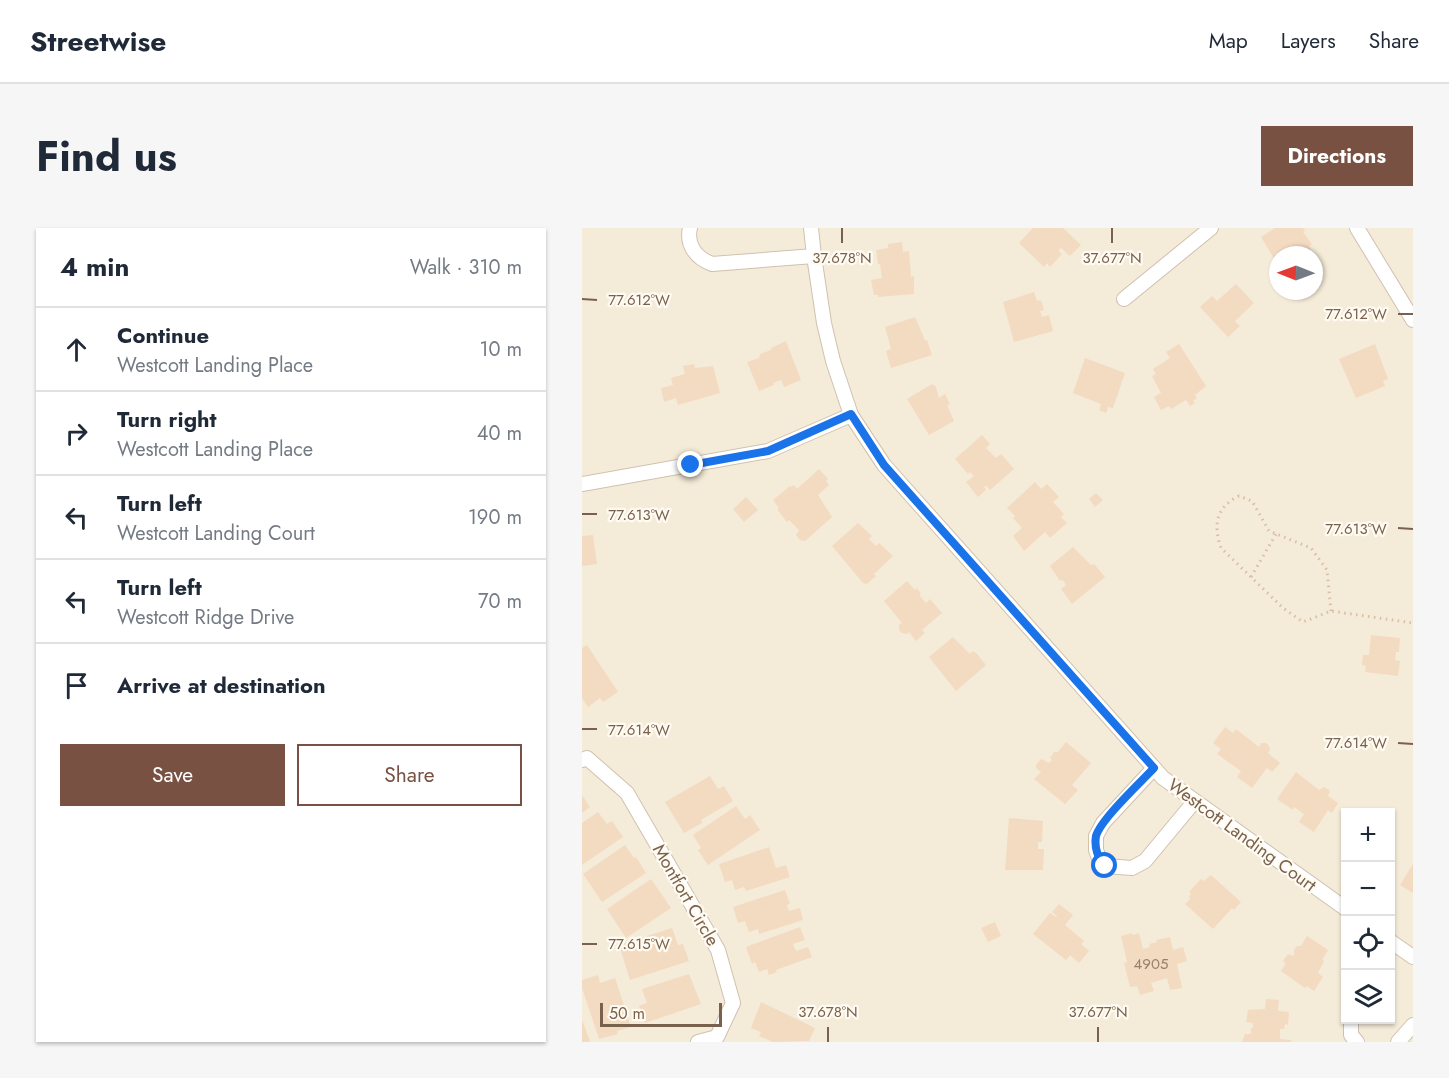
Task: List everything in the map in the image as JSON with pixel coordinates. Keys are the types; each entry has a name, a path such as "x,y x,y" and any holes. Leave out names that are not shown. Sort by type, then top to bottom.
{"street":[{"path":"690,228 692,249 704,261 712,264 814,256"},
{"name":"Westcott Landing Court","path":"811,228 824,323 833,361 851,414 884,465 1163,778 1341,905"},
{"path":"1124,299 1211,228"},
{"path":"1357,228 1413,320"},
{"path":"582,484 768,451 851,414"},
{"name":"Montfort Circle","path":"582,760 587,758 627,793 718,950 733,1003 717,1037 698,1042"},
{"path":"1154,768 1103,823 1096,836 1096,850 1100,861 1105,866 1132,868 1145,861 1194,802"},
{"path":"1395,949 1413,957"},
{"path":"1351,1024 1351,1035 1357,1042"},
{"path":"1398,1042 1413,1025"}],"path":[{"path":"1331,611 1327,570 1311,548 1269,531 1252,501 1239,496 1226,502 1219,514 1217,536 1221,548 1283,609 1303,621 1331,611 1413,622"},
{"path":"1251,577 1276,534"}],"shaded area":[{"path":"582,228 1413,228 1413,1042 582,1042"}],"building":[{"path":"1033,228 1063,228 1081,245 1070,256 1061,248 1058,251 1062,254 1050,267 1047,263 1044,267 1019,243"},
{"path":"1275,228 1303,228 1305,231 1303,232 1312,244 1309,246 1269,246 1269,250 1261,237"},
{"path":"902,242 903,252 909,251 911,277 914,276 914,294 878,297 874,295 871,280 882,278 876,250 888,248 888,244"},
{"path":"1236,284 1254,303 1235,321 1240,326 1228,337 1200,307 1212,296 1217,301"},
{"path":"1034,292 1037,301 1041,300 1044,310 1040,311 1042,317 1049,315 1053,331 1014,342 1003,302"},
{"path":"915,317 932,355 891,368 886,351 891,349 885,327"},
{"path":"786,341 801,380 784,387 781,380 759,391 747,362 759,358 760,354"},
{"path":"1179,344 1206,386 1195,395 1197,398 1193,401 1195,403 1190,406 1186,400 1171,409 1169,406 1161,410 1154,397 1161,393 1152,376 1156,374 1153,369 1170,358 1166,352"},
{"path":"1375,344 1388,379 1383,381 1385,386 1356,398 1339,359"},
{"path":"1085,358 1125,373 1113,408 1108,407 1106,413 1099,410 1101,404 1073,393"},
{"path":"694,364 695,368 713,366 720,393 678,405 676,398 664,402 661,388 673,385 671,378 685,374 683,366"},
{"path":"932,384 936,387 939,398 945,394 954,421 929,435 907,399"},
{"path":"982,435 990,444 986,448 996,458 1001,454 1014,469 990,490 984,487 986,490 978,497 966,482 974,476 970,472 968,474 955,459"},
{"path":"819,469 828,479 826,481 829,485 818,495 832,517 805,541 800,540 796,535 799,530 789,520 787,522 773,500 790,486 794,485 797,489"},
{"path":"1035,482 1041,489 1047,484 1059,497 1053,502 1064,514 1061,517 1067,523 1050,538 1045,532 1024,551 1013,536 1022,528 1007,508"},
{"path":"1096,493 1103,500 1095,507 1089,499"},
{"path":"746,497 758,510 744,522 733,509"},
{"path":"858,523 872,536 869,539 876,546 879,543 893,556 867,584 863,583 832,546"},
{"path":"593,535 597,564 582,566 582,536"},
{"path":"1073,547 1091,565 1094,564 1105,577 1072,604 1061,589 1066,585 1063,580 1060,581 1050,566"},
{"path":"907,581 915,590 917,588 921,594 919,595 926,603 930,599 942,613 922,630 925,633 916,641 909,632 902,633 899,630 899,625 902,623 884,601"},
{"path":"1371,635 1400,638 1399,652 1396,652 1395,660 1400,661 1398,676 1365,672 1366,666 1362,665 1363,655 1369,655"},
{"path":"953,637 970,654 973,651 977,654 986,665 956,691 929,657"},
{"path":"587,645 618,692 603,702 600,698 588,707 582,698 582,648"},
{"path":"1225,727 1233,733 1236,729 1259,747 1261,743 1266,743 1270,750 1268,753 1280,763 1272,772 1267,768 1252,788 1237,777 1241,771 1217,754 1221,749 1213,743"},
{"path":"1066,742 1091,763 1072,785 1078,790 1065,804 1034,779 1041,772 1036,765 1041,759 1049,763 1054,752 1058,752"},
{"path":"1296,772 1319,790 1324,787 1329,790 1328,796 1338,803 1332,813 1328,810 1314,832 1299,822 1304,814 1294,807 1293,810 1277,799"},
{"path":"710,776 718,789 724,786 733,801 684,833 665,802"},
{"path":"582,795 590,807 582,813"},
{"path":"736,806 745,819 750,815 760,830 708,865 698,850 701,848 693,835"},
{"path":"598,812 607,824 612,821 623,837 582,865 582,823"},
{"path":"1009,818 1043,821 1042,842 1038,842 1038,849 1044,849 1043,870 1005,870"},
{"path":"625,845 646,873 602,902 583,874"},
{"path":"769,847 776,868 786,865 790,877 746,891 744,887 735,890 732,880 725,882 719,864"},
{"path":"1413,864 1413,893 1400,885"},
{"path":"1211,875 1241,902 1234,910 1232,908 1213,929 1185,904 1190,899 1189,892 1201,879 1204,881"},
{"path":"651,879 671,908 626,938 607,909"},
{"path":"785,890 790,904 787,905 789,911 800,908 803,920 759,934 758,929 749,932 745,921 738,923 733,907"},
{"path":"1059,904 1073,915 1065,925 1084,941 1081,944 1089,951 1079,963 1070,955 1066,960 1033,934 1050,913 1057,916 1052,912"},
{"path":"995,922 1001,936 988,942 981,928"},
{"path":"800,927 805,940 793,944 796,951 808,947 812,957 776,970 777,972 769,975 767,969 759,972 755,962 752,964 746,947"},
{"path":"672,928 678,945 683,944 689,961 630,980 619,945"},
{"path":"1132,933 1133,935 1139,933 1143,949 1150,947 1149,944 1157,942 1156,940 1170,937 1173,950 1183,947 1187,961 1177,964 1182,988 1170,990 1167,978 1151,983 1154,991 1140,995 1137,986 1130,987 1121,936"},
{"path":"1307,936 1328,950 1318,973 1323,977 1314,991 1307,986 1305,988 1281,971 1286,963 1283,961 1288,954 1294,956 1294,950 1297,946 1301,946"},
{"path":"689,974 701,1004 645,1023 639,1006 647,1003 642,989"},
{"path":"598,975 600,983 615,978 631,1027 617,1031 618,1034 599,1039 582,988 582,980"},
{"path":"1266,999 1279,1000 1278,1011 1289,1012 1288,1025 1285,1024 1284,1029 1280,1029 1280,1039 1291,1040 1291,1042 1242,1042 1245,1034 1251,1034 1251,1028 1253,1028 1253,1023 1246,1022 1248,1010 1265,1009"},
{"path":"761,1002 815,1028 809,1041 773,1042 759,1036 761,1032 751,1028"},
{"path":"582,1020 590,1041 588,1042 582,1042"}],"route":[{"path":"691,465 768,451 851,414 884,465 1154,768 1103,823 1096,836 1096,850 1100,861 1105,866"}]}
